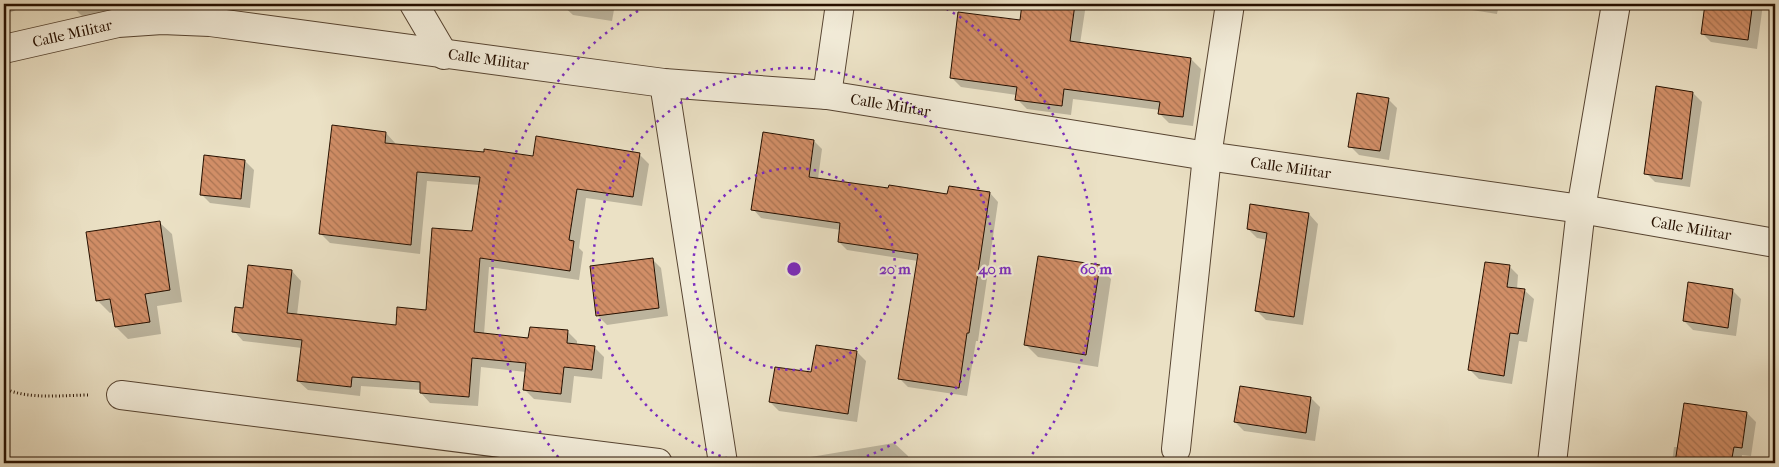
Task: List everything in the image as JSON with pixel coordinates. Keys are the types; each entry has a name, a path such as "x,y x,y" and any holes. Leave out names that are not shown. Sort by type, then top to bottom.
{"street":[{"path":"414,4 444,54"},
{"path":"827,95 840,4"},
{"path":"1176,449 1207,156 1230,4"},
{"path":"1552,463 1581,209 1616,4"},
{"name":"Calle Militar","path":"4,49 118,23 162,20 210,22 664,83 827,95 1207,156 1581,209 1775,243"},
{"path":"664,83 723,463"},
{"path":"121,395 658,463"}],"path":[{"path":"4,388 12,393 35,395 121,395"}],"building":[{"path":"1022,4 1075,4 1070,41 1191,58 1183,117 1158,114 1160,102 1064,89 1062,106 1015,100 1017,87 950,78 958,12 1020,20"},
{"path":"1705,4 1752,9 1748,40 1701,34"},
{"path":"1656,86 1693,92 1682,179 1644,174"},
{"path":"1357,93 1389,98 1380,151 1348,147"},
{"path":"332,125 386,132 385,143 484,152 484,149 533,156 536,136 640,153 633,197 577,189 569,240 574,241 570,271 480,258 474,332 528,338 530,327 568,330 567,343 595,346 592,370 564,367 561,394 523,390 526,363 472,358 469,397 420,393 420,382 352,377 351,387 297,381 302,340 232,332 235,307 243,308 248,265 292,270 287,313 396,325 397,307 426,310 432,228 472,231 480,177 417,172 411,245 319,234"},
{"path":"763,132 814,140 809,177 888,188 889,185 947,194 949,186 990,192 959,388 898,379 918,254 838,242 840,223 751,210"},
{"path":"204,155 245,160 241,199 200,195"},
{"path":"1250,204 1309,213 1294,317 1255,311 1267,233 1247,229"},
{"path":"160,221 170,290 145,294 150,322 115,327 110,299 96,301 86,232"},
{"path":"1038,256 1100,265 1086,355 1024,345"},
{"path":"653,258 659,308 596,316 590,266"},
{"path":"1485,262 1510,265 1507,287 1525,289 1518,334 1510,333 1504,376 1468,370"},
{"path":"1688,282 1733,289 1728,328 1683,321"},
{"path":"816,345 857,351 848,414 769,402 775,367 811,372"},
{"path":"1240,386 1311,397 1306,433 1234,422"},
{"path":"1684,403 1747,412 1742,448 1734,447 1731,463 1675,463"}]}
